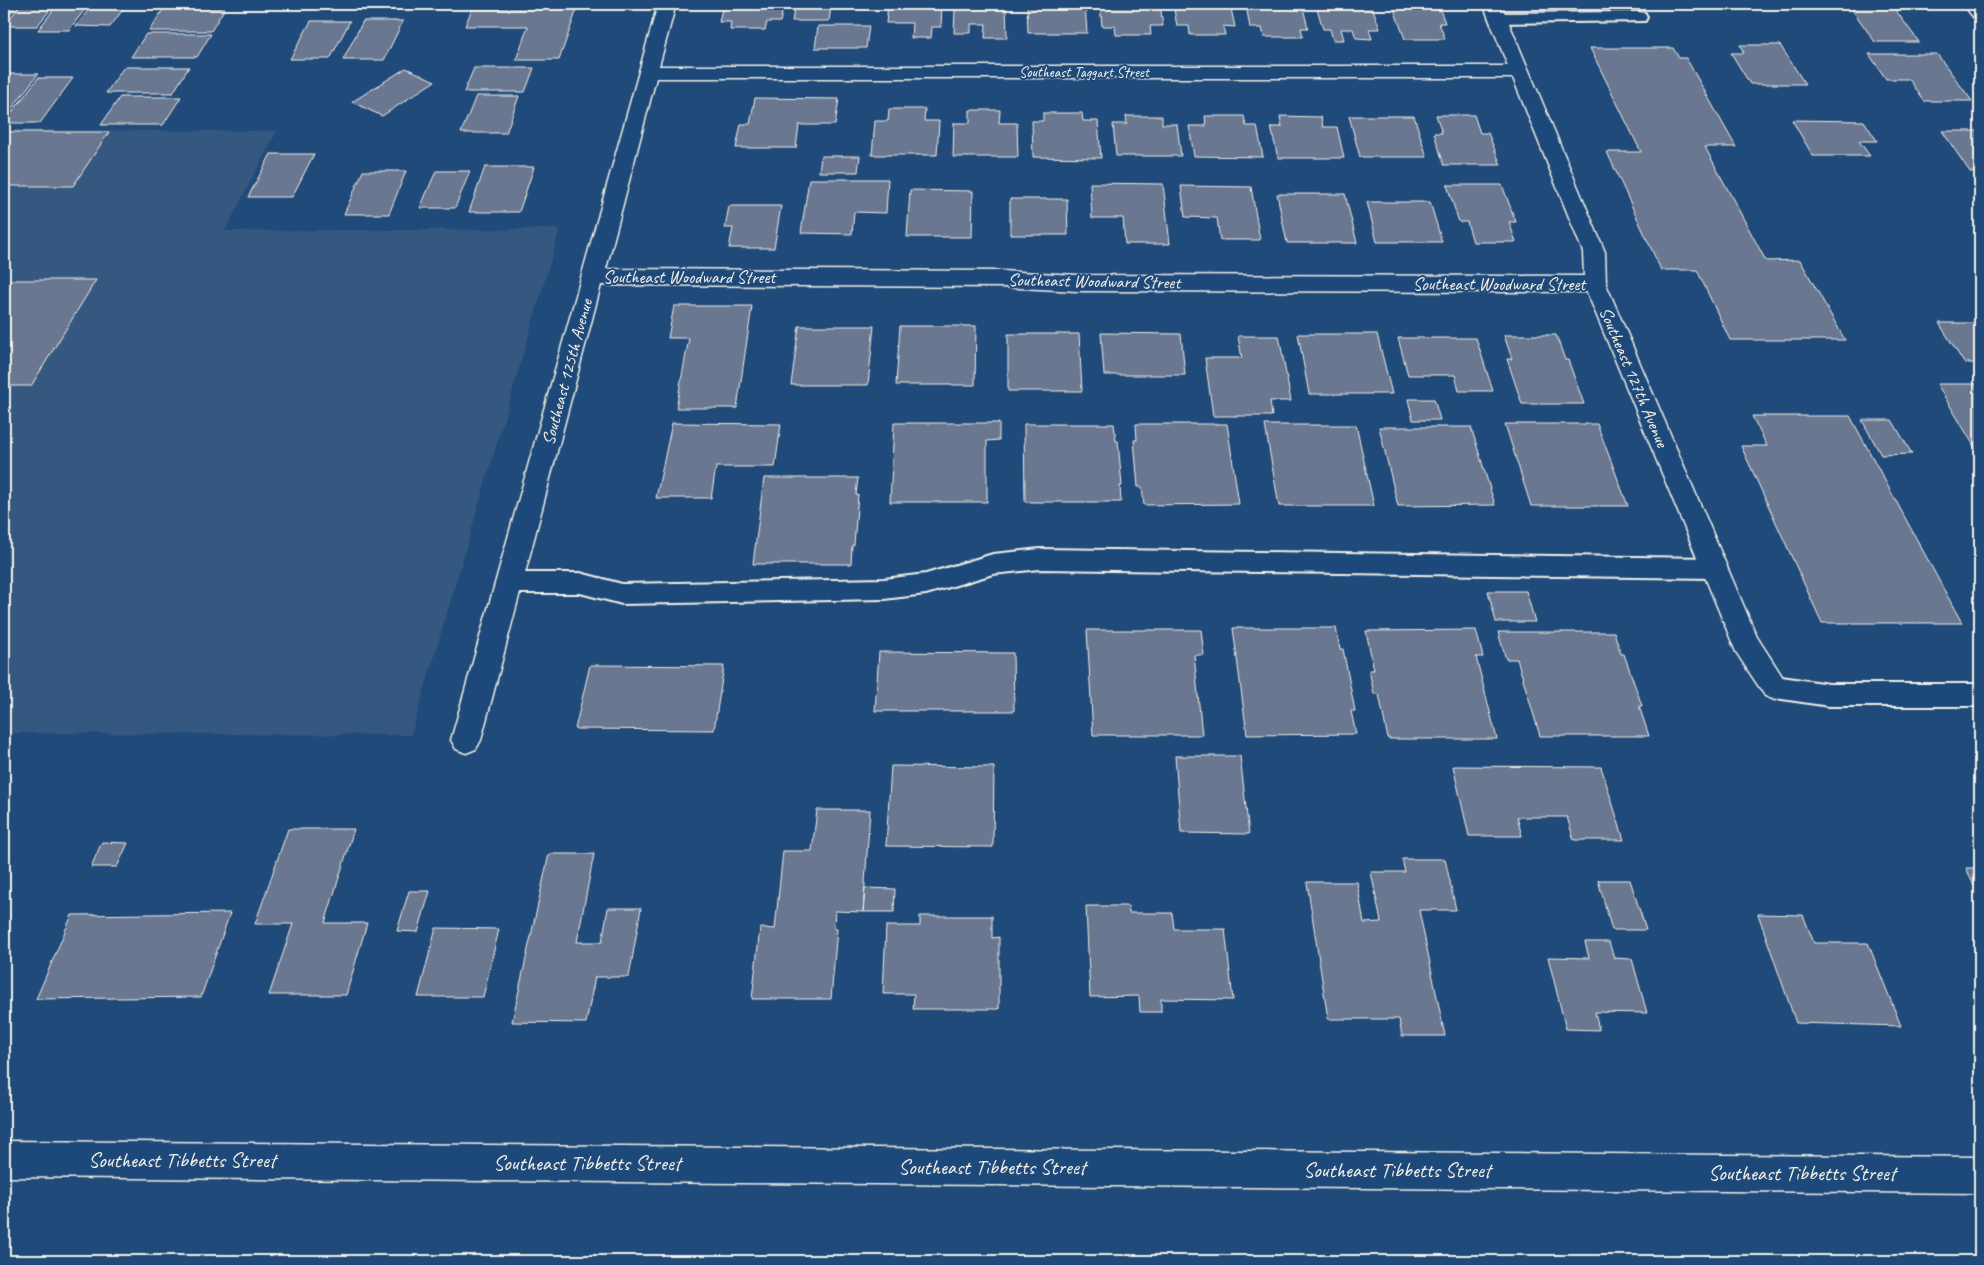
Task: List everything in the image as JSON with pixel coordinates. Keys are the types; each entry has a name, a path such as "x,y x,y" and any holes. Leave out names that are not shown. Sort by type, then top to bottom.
{"street":[{"name":"Southeast 125th Avenue","path":"466,740 667,4"},
{"path":"1972,4 1980,14"},
{"name":"Southeast 127th Avenue","path":"1495,11 1594,252 1595,284 1746,644 1775,687"},
{"name":"Southeast Taggart Street","path":"648,72 1519,72"},
{"name":"Southeast Woodward Street","path":"593,276 1002,279 1077,283 1595,284"},
{"name":"Southeast Tibbetts Street","path":"4,1159 1980,1175"}],"lane":[{"path":"1495,11 1639,17"},
{"path":"509,583 580,583 622,594 884,590 926,584 993,564 1040,559 1714,568"},
{"path":"1775,687 1829,695 1980,695"}],"shaded area":[{"path":"1682,4 1683,6 1528,5"},
{"path":"4,130 277,131 225,231 560,229 411,735 4,733"}],"building":[{"path":"4,4 18,4 4,21"},
{"path":"21,4 55,4 37,26 4,26"},
{"path":"58,4 89,4 69,30 38,30"},
{"path":"93,4 127,4 110,27 76,26"},
{"path":"723,4 784,4 780,22 767,22 765,30 730,30 731,22 719,22"},
{"path":"795,4 842,5 831,6 829,21 792,21"},
{"path":"888,4 942,4 941,27 932,27 931,38 911,38 912,23 886,23"},
{"path":"957,4 1006,4 1007,38 985,38 986,24 971,24 971,33 954,33"},
{"path":"1027,4 1085,4 1087,33 1028,33"},
{"path":"1100,4 1160,4 1163,26 1150,26 1151,35 1116,35 1115,26 1102,26"},
{"path":"1173,4 1230,4 1235,27 1223,26 1225,35 1190,35 1189,26 1177,26"},
{"path":"1246,4 1302,4 1308,28 1301,28 1303,37 1264,37 1262,28 1250,28"},
{"path":"1392,4 1438,4 1445,23 1439,23 1445,39 1405,39"},
{"path":"1848,4 1891,4 1919,42 1875,42"},
{"path":"1316,5 1372,6 1380,29 1369,29 1372,39 1356,38 1353,29 1341,29 1344,40 1333,40 1330,29 1323,29"},
{"path":"164,8 225,8 211,31 149,31"},
{"path":"472,9 577,9 559,60 516,60 528,26 465,26"},
{"path":"311,21 350,21 330,59 290,59"},
{"path":"363,21 403,21 384,60 343,60"},
{"path":"818,26 869,26 866,48 815,48"},
{"path":"146,34 211,34 197,57 131,57"},
{"path":"1740,45 1780,45 1805,84 1750,84 1731,53 1744,53"},
{"path":"1590,48 1673,48 1679,58 1686,58 1736,147 1705,147 1766,261 1800,260 1845,340 1730,340 1697,270 1661,270 1607,152 1641,152"},
{"path":"1869,54 1937,54 1972,101 1924,101 1909,79 1886,79"},
{"path":"124,67 189,67 173,93 106,93"},
{"path":"406,68 435,81 382,116 352,102"},
{"path":"474,68 534,68 525,92 464,92"},
{"path":"4,74 38,74 4,119"},
{"path":"38,78 73,78 40,123 4,123"},
{"path":"476,96 519,96 506,133 461,133"},
{"path":"120,97 181,97 163,125 101,125"},
{"path":"755,98 839,99 835,125 799,125 796,148 736,148 741,124 750,124"},
{"path":"889,109 925,109 924,121 939,121 937,155 872,155 875,121 888,121"},
{"path":"970,110 1000,110 999,123 1017,123 1018,157 953,157 954,123 970,123"},
{"path":"1043,113 1082,113 1083,121 1098,121 1101,158 1033,157 1032,121 1043,121"},
{"path":"1436,115 1474,115 1480,133 1488,133 1501,165 1444,165 1434,133 1442,133"},
{"path":"1126,116 1162,116 1162,124 1177,124 1181,156 1116,156 1113,124 1127,124"},
{"path":"1205,116 1244,116 1246,126 1257,126 1263,157 1194,156 1189,126 1206,126"},
{"path":"1280,116 1321,117 1323,127 1337,127 1344,158 1278,158 1271,127 1282,127"},
{"path":"1349,116 1414,116 1427,157 1360,157"},
{"path":"1792,120 1864,121 1877,141 1859,141 1870,156 1813,156"},
{"path":"1942,131 1980,131 1980,172 1970,172"},
{"path":"4,132 109,132 73,186 4,186"},
{"path":"271,154 314,154 292,197 248,197"},
{"path":"821,156 860,156 858,172 819,172"},
{"path":"485,167 534,167 519,212 469,212"},
{"path":"363,171 406,171 389,214 344,214"},
{"path":"436,171 470,171 455,208 420,208"},
{"path":"809,179 888,179 886,213 854,212 852,234 801,233"},
{"path":"1090,183 1163,184 1170,244 1125,244 1123,218 1092,218"},
{"path":"1447,185 1502,185 1516,222 1509,222 1516,242 1473,242 1467,222 1459,222"},
{"path":"1181,186 1251,187 1260,240 1220,240 1217,218 1185,217"},
{"path":"910,190 973,191 972,237 907,237"},
{"path":"1277,194 1345,194 1357,243 1287,243"},
{"path":"1010,199 1067,199 1068,235 1010,235"},
{"path":"1367,202 1430,202 1442,242 1377,242"},
{"path":"729,206 781,206 774,248 729,248 733,228 725,228"},
{"path":"4,280 96,280 31,386 4,386"},
{"path":"674,306 752,306 737,408 676,408 689,338 668,338"},
{"path":"1939,323 1980,323 1980,363 1964,363"},
{"path":"799,326 874,326 868,385 791,385"},
{"path":"900,326 976,326 975,385 896,385"},
{"path":"1101,333 1181,334 1185,375 1104,375"},
{"path":"1008,334 1079,334 1082,391 1008,391"},
{"path":"1298,334 1377,334 1392,394 1309,394"},
{"path":"1504,335 1556,335 1565,360 1568,360 1584,404 1522,404 1507,359 1512,359"},
{"path":"1238,336 1279,336 1291,401 1270,401 1272,416 1213,416 1205,358 1242,358"},
{"path":"1398,338 1476,338 1493,391 1459,391 1455,375 1408,375"},
{"path":"1937,384 1980,384 1980,456"},
{"path":"1408,399 1434,399 1440,420 1413,420"},
{"path":"1752,416 1850,416 1962,623 1822,623 1741,446 1767,446"},
{"path":"1862,420 1892,420 1912,454 1881,455"},
{"path":"672,423 781,424 775,467 716,467 711,498 656,498"},
{"path":"894,423 999,423 999,440 987,441 987,502 890,502"},
{"path":"1024,424 1114,424 1116,441 1118,441 1122,486 1120,486 1121,502 1025,502"},
{"path":"1136,424 1227,424 1239,504 1144,505 1142,487 1138,487 1134,440 1137,440"},
{"path":"1505,424 1597,424 1628,506 1531,506"},
{"path":"1265,425 1356,425 1374,506 1279,506"},
{"path":"1379,427 1471,427 1495,505 1398,506"},
{"path":"764,478 858,478 851,564 753,564"},
{"path":"1488,591 1526,591 1535,622 1496,622"},
{"path":"1233,628 1336,628 1340,649 1343,649 1355,711 1351,711 1356,734 1247,735"},
{"path":"1087,630 1201,630 1204,655 1194,655 1202,735 1093,735"},
{"path":"1476,630 1483,657 1476,657 1497,739 1388,739 1379,694 1374,694 1369,670 1374,670 1366,631"},
{"path":"1498,632 1614,632 1621,654 1624,654 1642,706 1639,706 1649,736 1540,736 1517,659 1506,659"},
{"path":"879,652 1013,653 1014,711 875,711"},
{"path":"590,665 724,666 714,730 575,729"},
{"path":"1175,756 1240,756 1249,834 1181,833"},
{"path":"891,766 994,767 993,847 886,846"},
{"path":"1453,766 1601,767 1624,840 1574,840 1567,817 1517,817 1522,836 1469,836"},
{"path":"817,810 870,810 863,912 835,911 834,929 837,929 831,999 752,999 760,928 775,929 783,851 812,851"},
{"path":"288,829 354,829 325,923 367,923 346,995 269,995 293,924 255,924"},
{"path":"102,842 128,843 117,867 91,867"},
{"path":"549,854 594,854 577,942 602,942 608,908 641,908 629,977 595,977 586,1023 512,1022"},
{"path":"1402,859 1445,859 1456,910 1419,910 1445,1036 1402,1036 1399,1019 1328,1019 1307,882 1357,882 1364,923 1381,922 1371,872 1405,872"},
{"path":"1966,868 1980,868 1980,898"},
{"path":"1598,880 1630,880 1646,930 1612,930"},
{"path":"865,888 895,889 894,912 863,912"},
{"path":"409,891 430,891 418,932 397,931"},
{"path":"1086,906 1128,906 1129,913 1172,913 1174,929 1225,929 1233,1000 1161,999 1161,1012 1140,1012 1139,996 1090,997"},
{"path":"230,913 201,997 36,999 72,915"},
{"path":"1758,914 1803,915 1814,943 1868,943 1901,1026 1796,1023"},
{"path":"920,916 992,916 992,938 999,937 999,1009 913,1009 914,994 883,994 886,926 920,926"},
{"path":"436,928 499,929 483,997 418,997"},
{"path":"1585,942 1609,942 1614,958 1632,959 1647,1013 1595,1012 1599,1030 1566,1029 1548,957 1589,958"}]}
